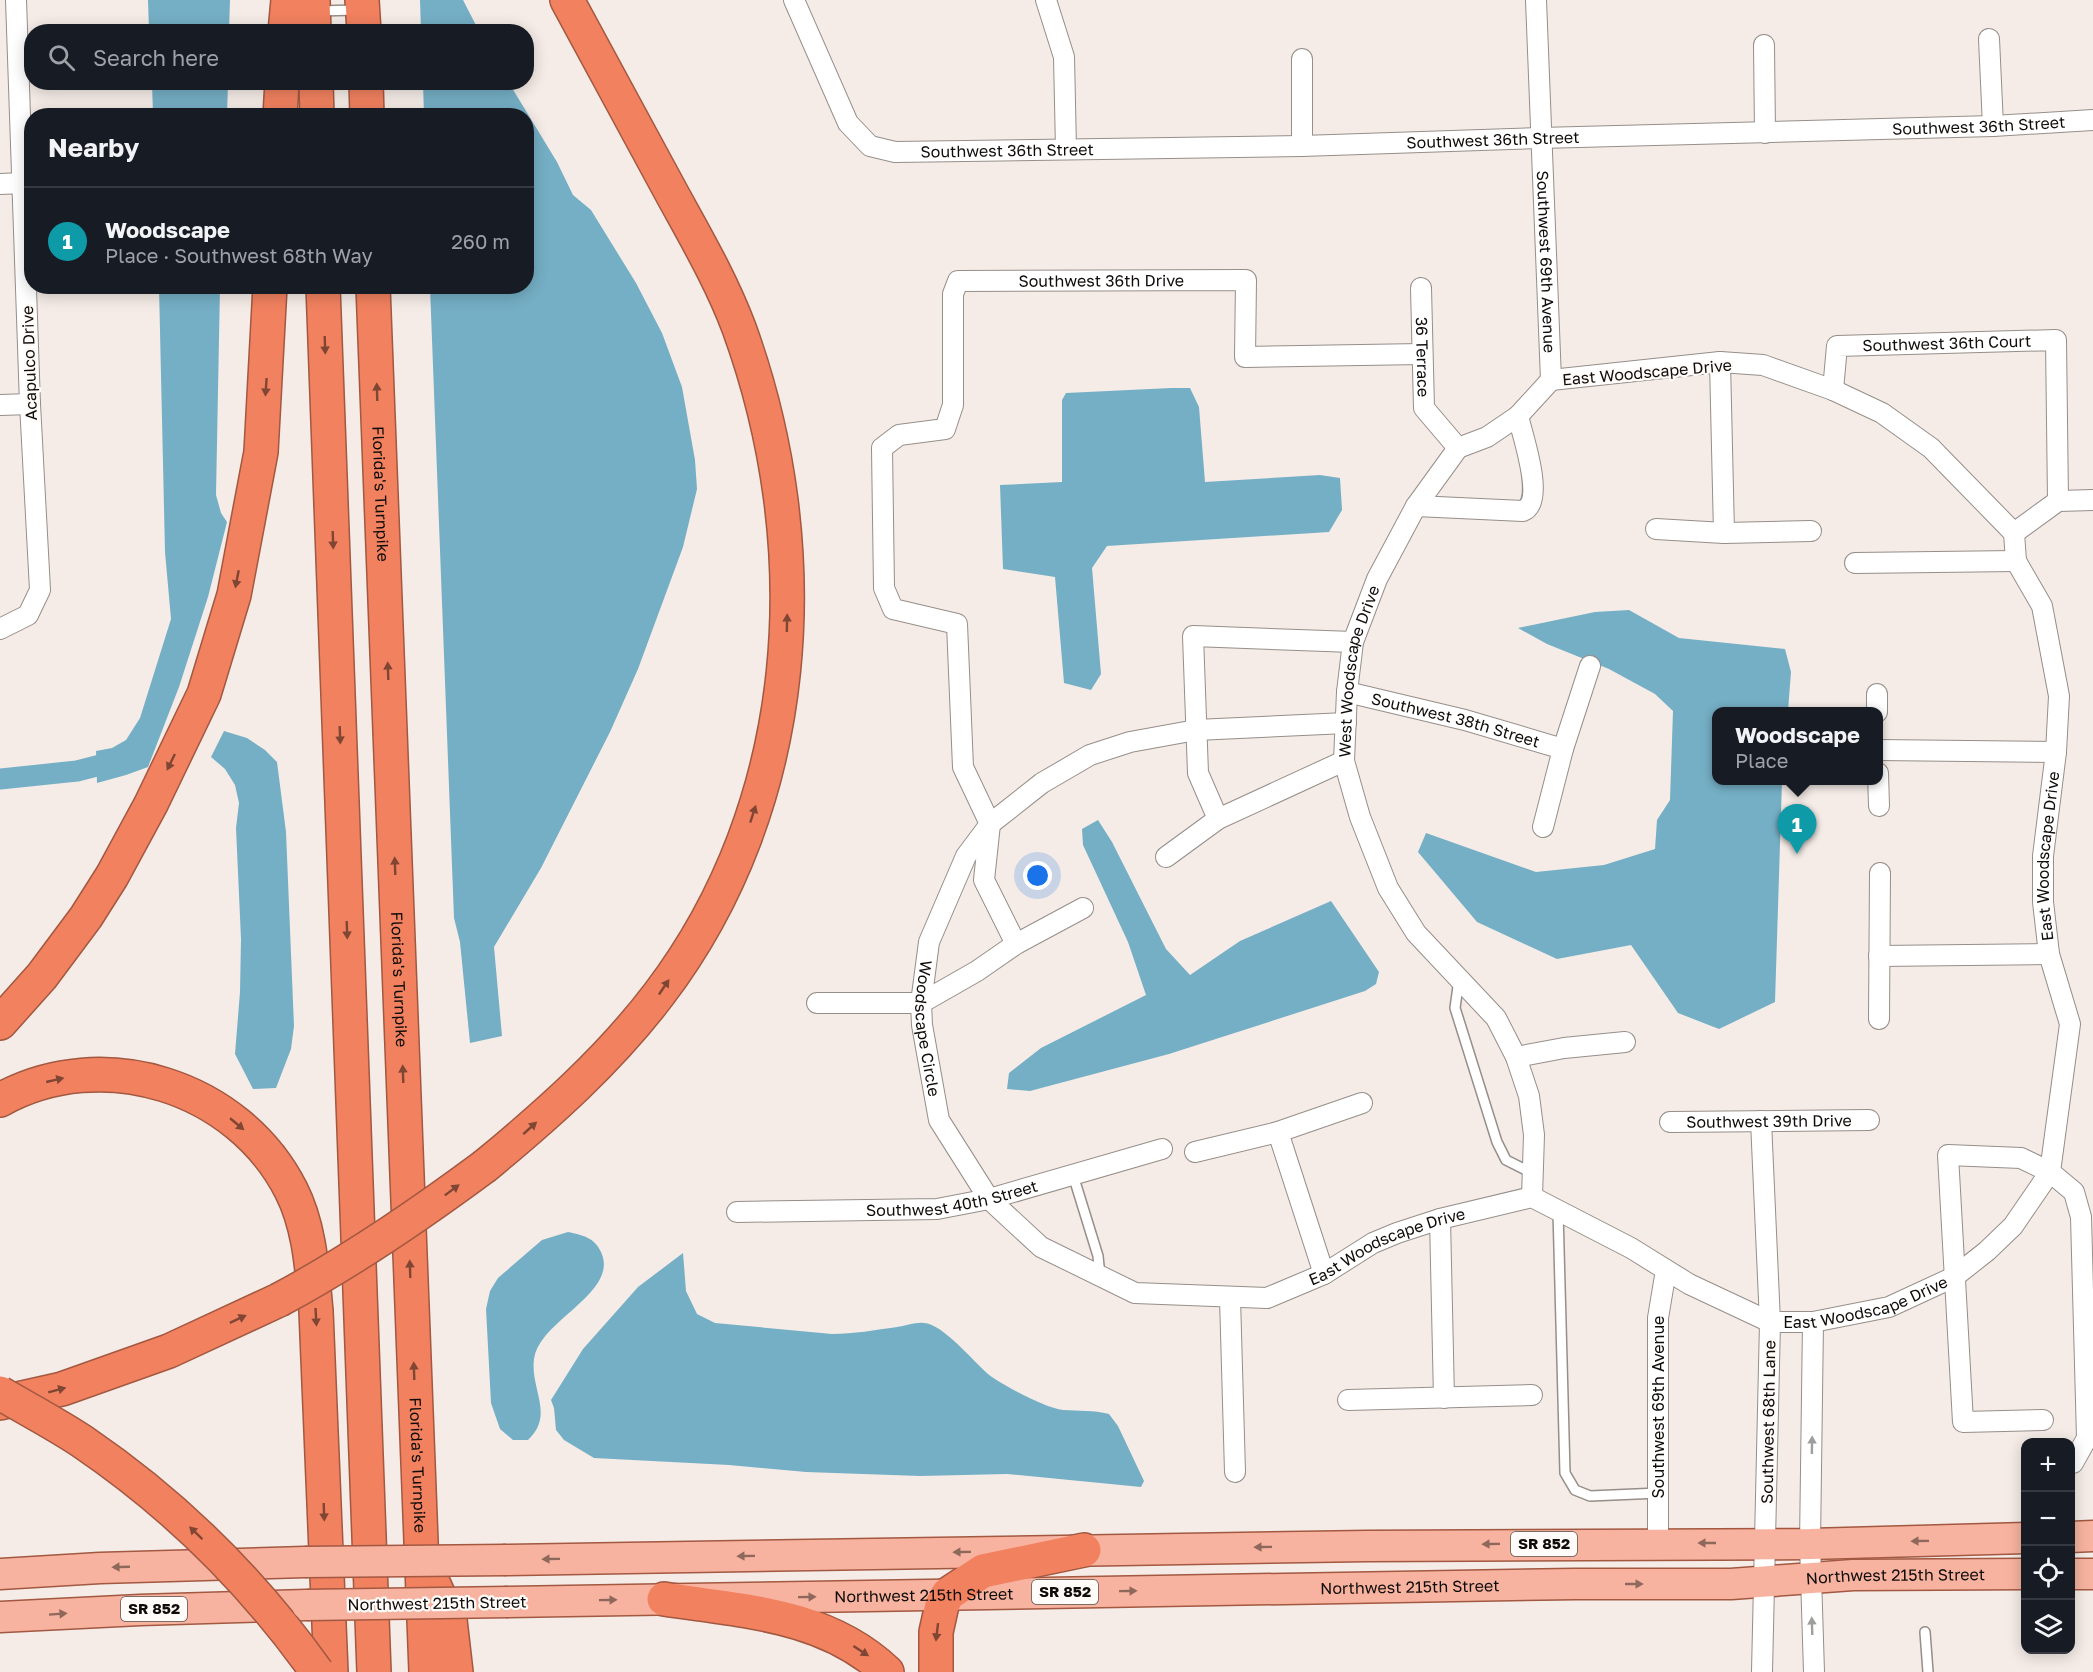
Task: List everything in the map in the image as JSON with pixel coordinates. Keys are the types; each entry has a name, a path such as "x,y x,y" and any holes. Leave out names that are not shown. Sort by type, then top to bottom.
{"highway":[{"path":"0,1403 62,1389 169,1351 279,1300 383,1239 485,1166 564,1097 632,1028 661,992 707,918 735,862 752,819 765,774 776,727 787,641 787,546 776,460 764,408 738,325 707,259 567,0"},
{"path":"293,24 307,11"},
{"path":"280,108 282,90"},
{"path":"316,90 317,108"},
{"path":"366,90 367,108"},
{"path":"0,1023 42,976 86,917 112,876 204,694 234,595 261,452 270,294"},
{"path":"323,294 374,1672"},
{"name":"Florida's Turnpike","path":"373,294 426,1672"},
{"path":"0,999 139,824"},
{"path":"0,1100 39,1083 63,1078 91,1074 147,1079 188,1093 223,1112 261,1146 279,1168 301,1215 312,1267 331,1672"},
{"path":"0,1393 82,1442 168,1506 231,1566 296,1642 317,1672"},
{"path":"936,1672 937,1625 942,1605 948,1594 983,1571 1084,1550"},
{"path":"421,1555 450,1620 456,1672"},
{"path":"664,1599 770,1614 807,1625 847,1642 887,1672"}],"main road":[{"path":"2075,1537 2093,1536"},
{"name":"SR 852","path":"0,1574 100,1568 305,1562 1658,1543 1810,1544 2021,1538"},
{"name":"Northwest 215th Street","path":"0,1617 307,1605 1575,1584 1731,1584 1811,1580 1853,1575 2021,1574"},
{"path":"2075,1574 2093,1574"}],"street":[{"name":"Acapulco Drive","path":"16,0 24,215"},
{"name":"Southwest 36th Street","path":"794,0 848,123 870,146 895,152 1302,146 1993,126 2093,120"},
{"path":"1046,0 1064,57 1066,149"},
{"name":"Southwest 69th Avenue","path":"1536,0 1551,380"},
{"path":"1989,39 1993,126"},
{"path":"1764,45 1765,133"},
{"path":"1302,59 1302,146"},
{"path":"0,184 23,183"},
{"name":"Southwest 36th Drive","path":"990,824 963,767 957,624 893,609 884,588 882,448 899,435 945,429 953,405 953,294 958,281 1246,280 1245,357 1422,354"},
{"name":"36 Terrace","path":"1421,288 1424,408 1458,448"},
{"name":"Acapulco Drive","path":"0,629 28,615 40,590 27,294"},
{"name":"Southwest 36th Court","path":"1833,390 1837,346 2056,340 2058,501"},
{"path":"1720,362 1724,532"},
{"name":"East Woodscape Drive","path":"1230,1298 1267,1298 1324,1274 1373,1243 1440,1219 1532,1197 1631,1248 1714,1297 1770,1322 1813,1322 1889,1307 1954,1277 1987,1251 2013,1226 2050,1172 2070,1024 2049,954 2043,902 2043,856 2056,752 2059,696 2042,606 2016,561 2014,533 1931,448 1882,413 1833,390 1763,364 1720,362 1551,380"},
{"path":"1458,448 1486,437 1518,416 1551,380"},
{"path":"0,405 30,404"},
{"path":"1416,506 1522,511 1527,509 1531,504 1532,472 1518,416"},
{"name":"West Woodscape Drive","path":"1458,448 1416,506 1377,579 1353,642 1347,692 1344,761 1360,817 1388,888 1416,933 1497,1018 1516,1057 1529,1096 1534,1135 1532,1197"},
{"path":"2014,533 2058,501 2093,500"},
{"path":"1656,529 1724,532 1811,531"},
{"path":"1855,563 2016,561"},
{"path":"1218,819 1198,773 1193,636 1353,642"},
{"path":"1543,827 1563,749 1590,666"},
{"name":"Southwest 38th Street","path":"1347,692 1465,720 1563,749"},
{"name":"Woodscape Circle","path":"1230,1298 1135,1293 1041,1247 989,1199 939,1120 922,1025 921,1003 929,942 966,856 990,824 1042,783 1090,754 1130,742 1196,730 1346,723"},
{"path":"1883,750 2056,752"},
{"path":"1167,856 1218,819 1344,761"},
{"path":"1878,785 1879,806"},
{"path":"990,824 984,880 1016,944"},
{"path":"1879,1019 1880,873"},
{"path":"817,1004 921,1003 977,971 1016,944 1083,908"},
{"path":"1879,956 2049,954"},
{"path":"1516,1057 1564,1048 1625,1042"},
{"path":"1195,1152 1278,1132 1362,1104"},
{"name":"Southwest 39th Drive","path":"1670,1122 1869,1120"},
{"name":"Southwest 68th Lane","path":"1761,1121 1770,1322 1762,1672"},
{"path":"1278,1132 1324,1274"},
{"name":"Southwest 40th Street","path":"737,1212 937,1209 989,1199 1161,1149"},
{"path":"2043,1420 1963,1422 1948,1155 2021,1158 2050,1172 2074,1192 2081,1217 2087,1438 2075,1459"},
{"path":"1440,1219 1444,1398"},
{"name":"Southwest 69th Avenue","path":"1658,1543 1658,1318 1666,1270"},
{"path":"1230,1298 1235,1472"},
{"path":"1813,1322 1810,1544 1814,1672"},
{"path":"1348,1400 1532,1395"}],"lane":[{"path":"307,11 363,14"},
{"path":"1459,977 1455,1008 1497,1142 1506,1160 1532,1173"},
{"path":"1073,1175 1098,1256 1100,1276"},
{"path":"1558,1211 1565,1473 1575,1490 1590,1496 1659,1494"},
{"path":"1925,1632 1928,1672"}],"water":[{"path":"148,0 230,0 229,24 149,24"},
{"path":"420,0 463,0 475,24 421,24"},
{"path":"152,90 228,90 227,108 153,108"},
{"path":"423,90 513,90 524,108 424,108"},
{"path":"534,124 557,162 573,195 591,210 636,283 662,333 682,387 695,460 697,489 683,547 638,669 610,732 541,868 494,947 502,1036 470,1043 460,942 454,918 430,294 534,294"},
{"path":"159,294 220,294 216,495 221,513 227,522 208,597 179,687 148,767 97,783 96,751 112,748 126,740 140,718 171,619 165,552"},
{"path":"1190,388 1199,407 1205,482 1320,475 1340,478 1342,510 1329,532 1107,546 1092,568 1101,674 1091,690 1064,683 1055,577 1003,569 1000,485 1062,482 1062,400 1066,393"},
{"path":"1629,610 1679,638 1785,649 1791,672 1788,707 1712,707 1712,785 1782,785 1775,1002 1719,1029 1678,1013 1631,945 1557,959 1477,922 1418,852 1426,833 1536,872 1604,865 1655,849 1657,820 1670,800 1673,711 1655,694 1609,669 1547,644 1518,628 1595,612"},
{"path":"224,731 247,738 265,750 277,762 286,832 294,1026 291,1049 276,1088 253,1089 235,1054 241,939 236,828 239,803 235,785 225,769 211,757"},
{"path":"1098,820 1112,842 1166,949 1190,975 1240,941 1331,901 1379,972 1376,984 1365,991 1169,1054 1030,1091 1007,1089 1009,1073 1041,1048 1146,995 1128,942 1083,845 1082,829"},
{"path":"568,1232 592,1240 601,1252 604,1267 599,1281 589,1294 549,1332 539,1345 534,1359 534,1370 540,1401 540,1421 536,1431 528,1440 513,1440 500,1429 491,1403 486,1309 490,1291 498,1278 542,1240"},
{"path":"683,1253 686,1291 697,1314 715,1323 832,1334 864,1332 924,1323 932,1325 949,1336 988,1374 1024,1395 1063,1410 1109,1414 1118,1426 1144,1481 1141,1487 1007,1474 920,1476 806,1472 729,1465 594,1458 564,1440 556,1430 551,1400 583,1349 638,1287"}],"waterway":[{"path":"0,779 77,771 124,759"}],"place":[{"name":"Woodscape","path":"1797,854"}]}
